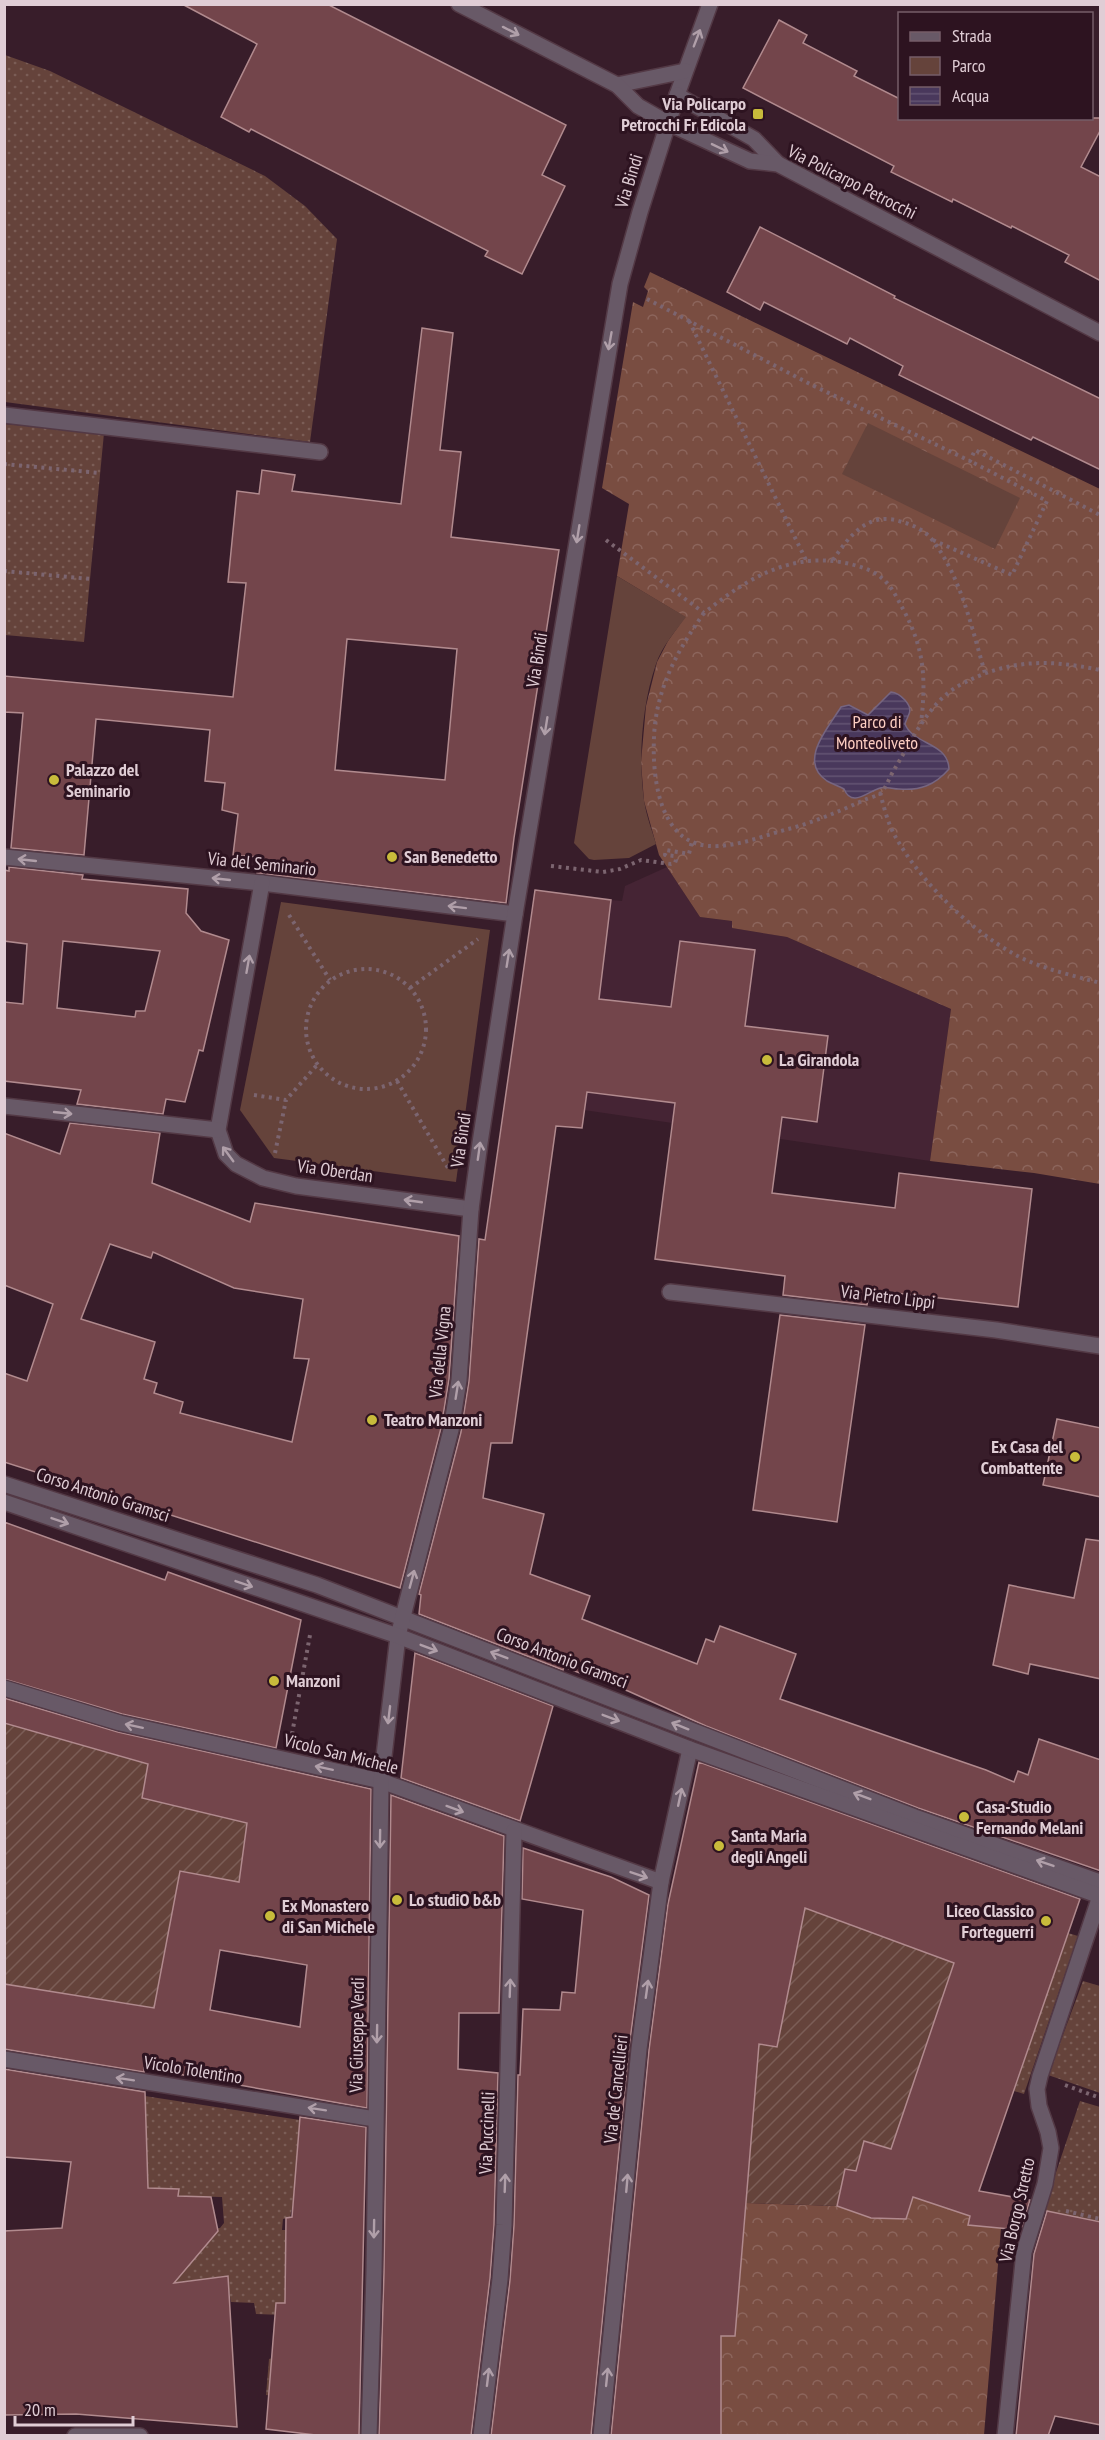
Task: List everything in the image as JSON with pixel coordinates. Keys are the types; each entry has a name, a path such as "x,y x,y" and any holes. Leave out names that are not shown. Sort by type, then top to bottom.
{"street":[{"name":"Via Policarpo Petrocchi","path":"459,4 617,85 638,106 668,123 741,158 778,164 1101,333"},
{"name":"Via Bindi","path":"471,1209 515,914 620,284 668,123 710,4"},
{"path":"617,85 685,71"},
{"path":"678,95 754,139 778,164"},
{"path":"4,415 320,452"},
{"name":"Via del Seminario","path":"4,857 262,883 515,914"},
{"path":"4,1106 218,1130 262,883"},
{"name":"Via Oberdan","path":"218,1130 226,1154 236,1164 263,1178 296,1185 471,1209"},
{"name":"Via della Vigna","path":"398,1636 451,1430 459,1380 471,1209"},
{"name":"Via Pietro Lippi","path":"670,1292 996,1330 1101,1346"},
{"name":"Corso Antonio Gramsci","path":"4,1484 316,1585 915,1817 1101,1882"},
{"name":"Corso Antonio Gramsci","path":"4,1502 398,1636 690,1749 1100,1896"},
{"name":"Via Giuseppe Verdi","path":"369,2436 381,1781 398,1636"},
{"name":"Vicolo San Michele","path":"4,1688 120,1723 381,1781 514,1831 661,1882"},
{"name":"Via de' Cancellieri","path":"601,2436 639,2049 661,1882 690,1749"},
{"name":"Via Puccinelli","path":"481,2436 500,2279 504,2225 514,1831"},
{"name":"Via Borgo Stretto","path":"1005,2436 1024,2252 1045,2184 1051,2148 1039,2106 1037,2089 1100,1896"},
{"name":"Vicolo Tolentino","path":"4,2059 375,2119"},
{"path":"75,2436 141,2436"}],"path":[{"path":"620,284 845,401 1047,501 1012,575 932,539 915,526 894,519 875,520 850,535 832,560"},
{"path":"689,321 806,560"},
{"path":"970,461 975,450 1101,514"},
{"path":"4,464 100,473"},
{"path":"580,520 704,613"},
{"path":"932,539 947,562 986,673"},
{"path":"921,725 924,695 921,652 888,583 877,574 832,560 806,560 767,571 745,582 704,613 684,641 669,671 656,711 654,739 657,787 662,807 677,832 692,841 716,847 812,822 880,793 921,725 938,703 958,687 986,673 1017,664 1045,662 1101,670"},
{"path":"4,571 91,579"},
{"path":"880,793 894,835 911,861 933,887 965,918 1014,954 1060,972 1101,983"},
{"path":"524,862 603,872 620,869 641,861 671,864 676,860 674,856 665,855 666,850 689,854 692,841"},
{"path":"287,912 330,980"},
{"path":"410,988 481,936"},
{"path":"372,969 393,974 410,988 423,1008 426,1032 424,1044 414,1065 397,1081 376,1089 354,1088 333,1080 318,1065 307,1044 306,1020 314,997 330,980 350,970 372,969"},
{"path":"274,1158 286,1100 318,1065"},
{"path":"397,1081 450,1172"},
{"path":"243,1093 286,1100"},
{"path":"286,1760 312,1625 313,1607"},
{"path":"1040,2076 1101,2098"},
{"path":"1038,2205 1101,2219"}],"shaded area":[{"name":"La Girandola","path":"667,867 700,917 732,921 733,928 787,937 951,1009 930,1161 584,1110 611,900 622,901 625,886"}],"green space":[{"path":"5,55 50,71 265,176 305,206 337,239 310,442 5,402"},
{"name":"Parco di Monteoliveto","path":"650,272 1100,489 1100,1184 1034,1173 930,1161 951,1009 787,937 732,928 732,921 700,917 659,855 644,801 641,762 646,706 657,662 685,617 617,576 629,504 602,488 633,302 643,307 648,291 644,287"},
{"path":"868,423 1020,498 995,549 842,474"},
{"path":"4,424 104,433 84,642 5,635"},
{"path":"617,576 686,617 659,657 644,713 641,748 642,783 646,811 656,844 629,858 594,860 589,859 574,843"},
{"path":"281,902 490,930 456,1182 274,1158 240,1110"},
{"path":"4,1723 148,1764 142,1798 247,1823 239,1882 180,1871 154,2008 5,1984"},
{"path":"805,1908 954,1963 891,2149 864,2141 856,2171 845,2169 837,2206 746,2203 759,2044 777,2047"},
{"path":"1068,1933 1078,1936 1024,2094 1014,2091"},
{"path":"1083,1981 1100,1986 1100,2093 1048,2075"},
{"path":"145,2096 300,2120 293,2203 290,2218 283,2219 282,2230 286,2230 291,2398 266,2395 269,2359 273,2358 282,2315 256,2314 254,2303 231,2302 226,2276 127,2289 178,2229 220,2228 224,2223 222,2197 178,2196 179,2190 148,2188"},
{"path":"1080,2101 1100,2107 1100,2222 1043,2211"},
{"path":"913,2197 970,2216 969,2225 1001,2228 984,2435 721,2435 721,2336 735,2336 746,2203 837,2206 871,2218 906,2219"}],"water":[{"path":"891,692 902,697 909,707 910,711 905,724 909,731 937,748 947,760 949,769 933,783 920,788 882,787 860,797 851,797 844,789 827,781 818,773 815,754 818,744 841,707 849,705 868,715"}],"building":[{"path":"182,4 327,4 566,125 542,175 565,186 522,274 485,256 488,251 251,129 249,132 221,117 257,44"},
{"path":"779,20 807,35 803,43 857,71 854,76 898,98 898,120 1093,120 1093,118 1101,118 1101,129 1081,167 1101,177 1101,281 1065,262 1069,255 1012,226 1011,228 953,199 952,202 891,172 894,166 743,88"},
{"path":"760,227 895,296 894,298 1101,399 1101,470 1033,437 1031,440 899,375 903,366 850,338 847,344 764,302 760,310 727,292"},
{"path":"422,328 453,333 440,450 461,452 451,537 559,550 506,903 257,873 259,857 233,855 238,814 222,810 225,783 205,781 210,730 96,719 84,855 11,848 23,713 4,712 4,676 233,697 246,583 228,582 237,491 259,494 262,470 295,475 292,491 401,504","holes":["347,639 457,649 445,780 335,770"]},
{"path":"9,867 83,875 82,879 188,889 186,913 201,931 229,940 203,1051 199,1050 185,1102 166,1099 163,1114 77,1104 81,1090 4,1081 4,1002 23,1004 27,944 4,941 4,870 9,871","holes":["63,941 160,951 145,1011 136,1011 135,1017 57,1008"]},
{"path":"535,890 611,900 599,999 671,1007 680,941 755,950 745,1026 828,1036 817,1122 782,1117 772,1193 895,1208 899,1173 1032,1189 1018,1307 870,1290 867,1305 783,1295 785,1276 655,1259 675,1103 587,1092 582,1128 556,1126 512,1443 491,1443 483,1498 544,1514 530,1574 590,1596 582,1619 697,1664 706,1639 714,1642 720,1626 796,1654 780,1699 986,1770 1014,1782 1018,1771 1028,1775 1039,1739 1101,1760 1101,1871 918,1808 706,1726 628,1691 564,1667 563,1670 419,1614 421,1595 419,1594 461,1432 469,1381 479,1239 485,1240"},
{"path":"70,1123 160,1133 152,1183 250,1222 255,1203 459,1236 449,1379 441,1428 400,1588 4,1462 4,1373 27,1381 53,1304 4,1285 4,1133 60,1154","holes":["110,1244 151,1258 153,1252 234,1288 303,1299 294,1358 309,1359 292,1442 180,1413 183,1402 154,1393 157,1383 144,1379 155,1342 81,1319"]},
{"path":"780,1315 865,1325 837,1522 753,1510"},
{"name":"Ex Casa del Combattente","path":"1057,1419 1101,1428 1101,1497 1043,1485"},
{"path":"4,1522 165,1580 168,1572 301,1620 276,1748 122,1714 4,1679"},
{"path":"1086,1539 1101,1541 1101,1679 1030,1664 1028,1674 993,1665 1009,1585 1074,1598"},
{"path":"415,1653 553,1706 520,1821 401,1778"},
{"name":"Ex Monastero di San Michele","path":"4,1698 118,1732 371,1789 367,2108 144,2068 144,2072 4,2049 4,1984 154,2008 180,1871 239,1882 247,1823 142,1798 148,1764 4,1723","holes":["220,1950 307,1965 300,2027 210,2010"]},
{"path":"699,1762 1080,1899 979,2191 1030,2200 1021,2230 968,2225 970,2216 913,2197 906,2219 871,2218 837,2206 845,2169 856,2171 864,2141 891,2149 954,1963 805,1908 777,2047 759,2044 735,2336 721,2336 721,2436 611,2436 649,2050 668,1904"},
{"path":"391,1795 504,1836 499,2013 459,2013 458,2069 498,2073 494,2225 471,2436 379,2436 384,2272"},
{"path":"523,1848 611,1877 649,1895 629,2048 591,2436 491,2436 510,2280 514,2225 518,2075 520,2075 523,2009 560,2010 562,1992 575,1993 583,1910 522,1899"},
{"path":"4,2069 145,2092 148,2188 179,2189 178,2196 211,2197 218,2231 174,2283 228,2276 237,2427 76,2414 4,2415 4,2231 62,2228 71,2162 4,2157"},
{"path":"300,2117 366,2127 359,2436 324,2436 266,2429 276,2303 285,2303 286,2218 292,2217"},
{"path":"1047,2211 1101,2222 1101,2425 1055,2416 1048,2436 1016,2436 1034,2254"}],"place":[{"name":"Via Policarpo Petrocchi Fr Edicola","path":"758,114"},
{"name":"Palazzo del Seminario","path":"54,780"},
{"name":"San Benedetto","path":"392,857"},
{"name":"La Girandola","path":"767,1060"},
{"name":"Teatro Manzoni","path":"372,1420"},
{"name":"Ex Casa del Combattente","path":"1075,1457"},
{"name":"Manzoni","path":"274,1681"},
{"name":"Casa-Studio Fernando Melani","path":"964,1817"},
{"name":"Santa Maria degli Angeli","path":"719,1846"},
{"name":"Lo studiO b&b","path":"397,1900"},
{"name":"Ex Monastero di San Michele","path":"270,1916"},
{"name":"Liceo Classico Forteguerri","path":"1046,1921"}]}
